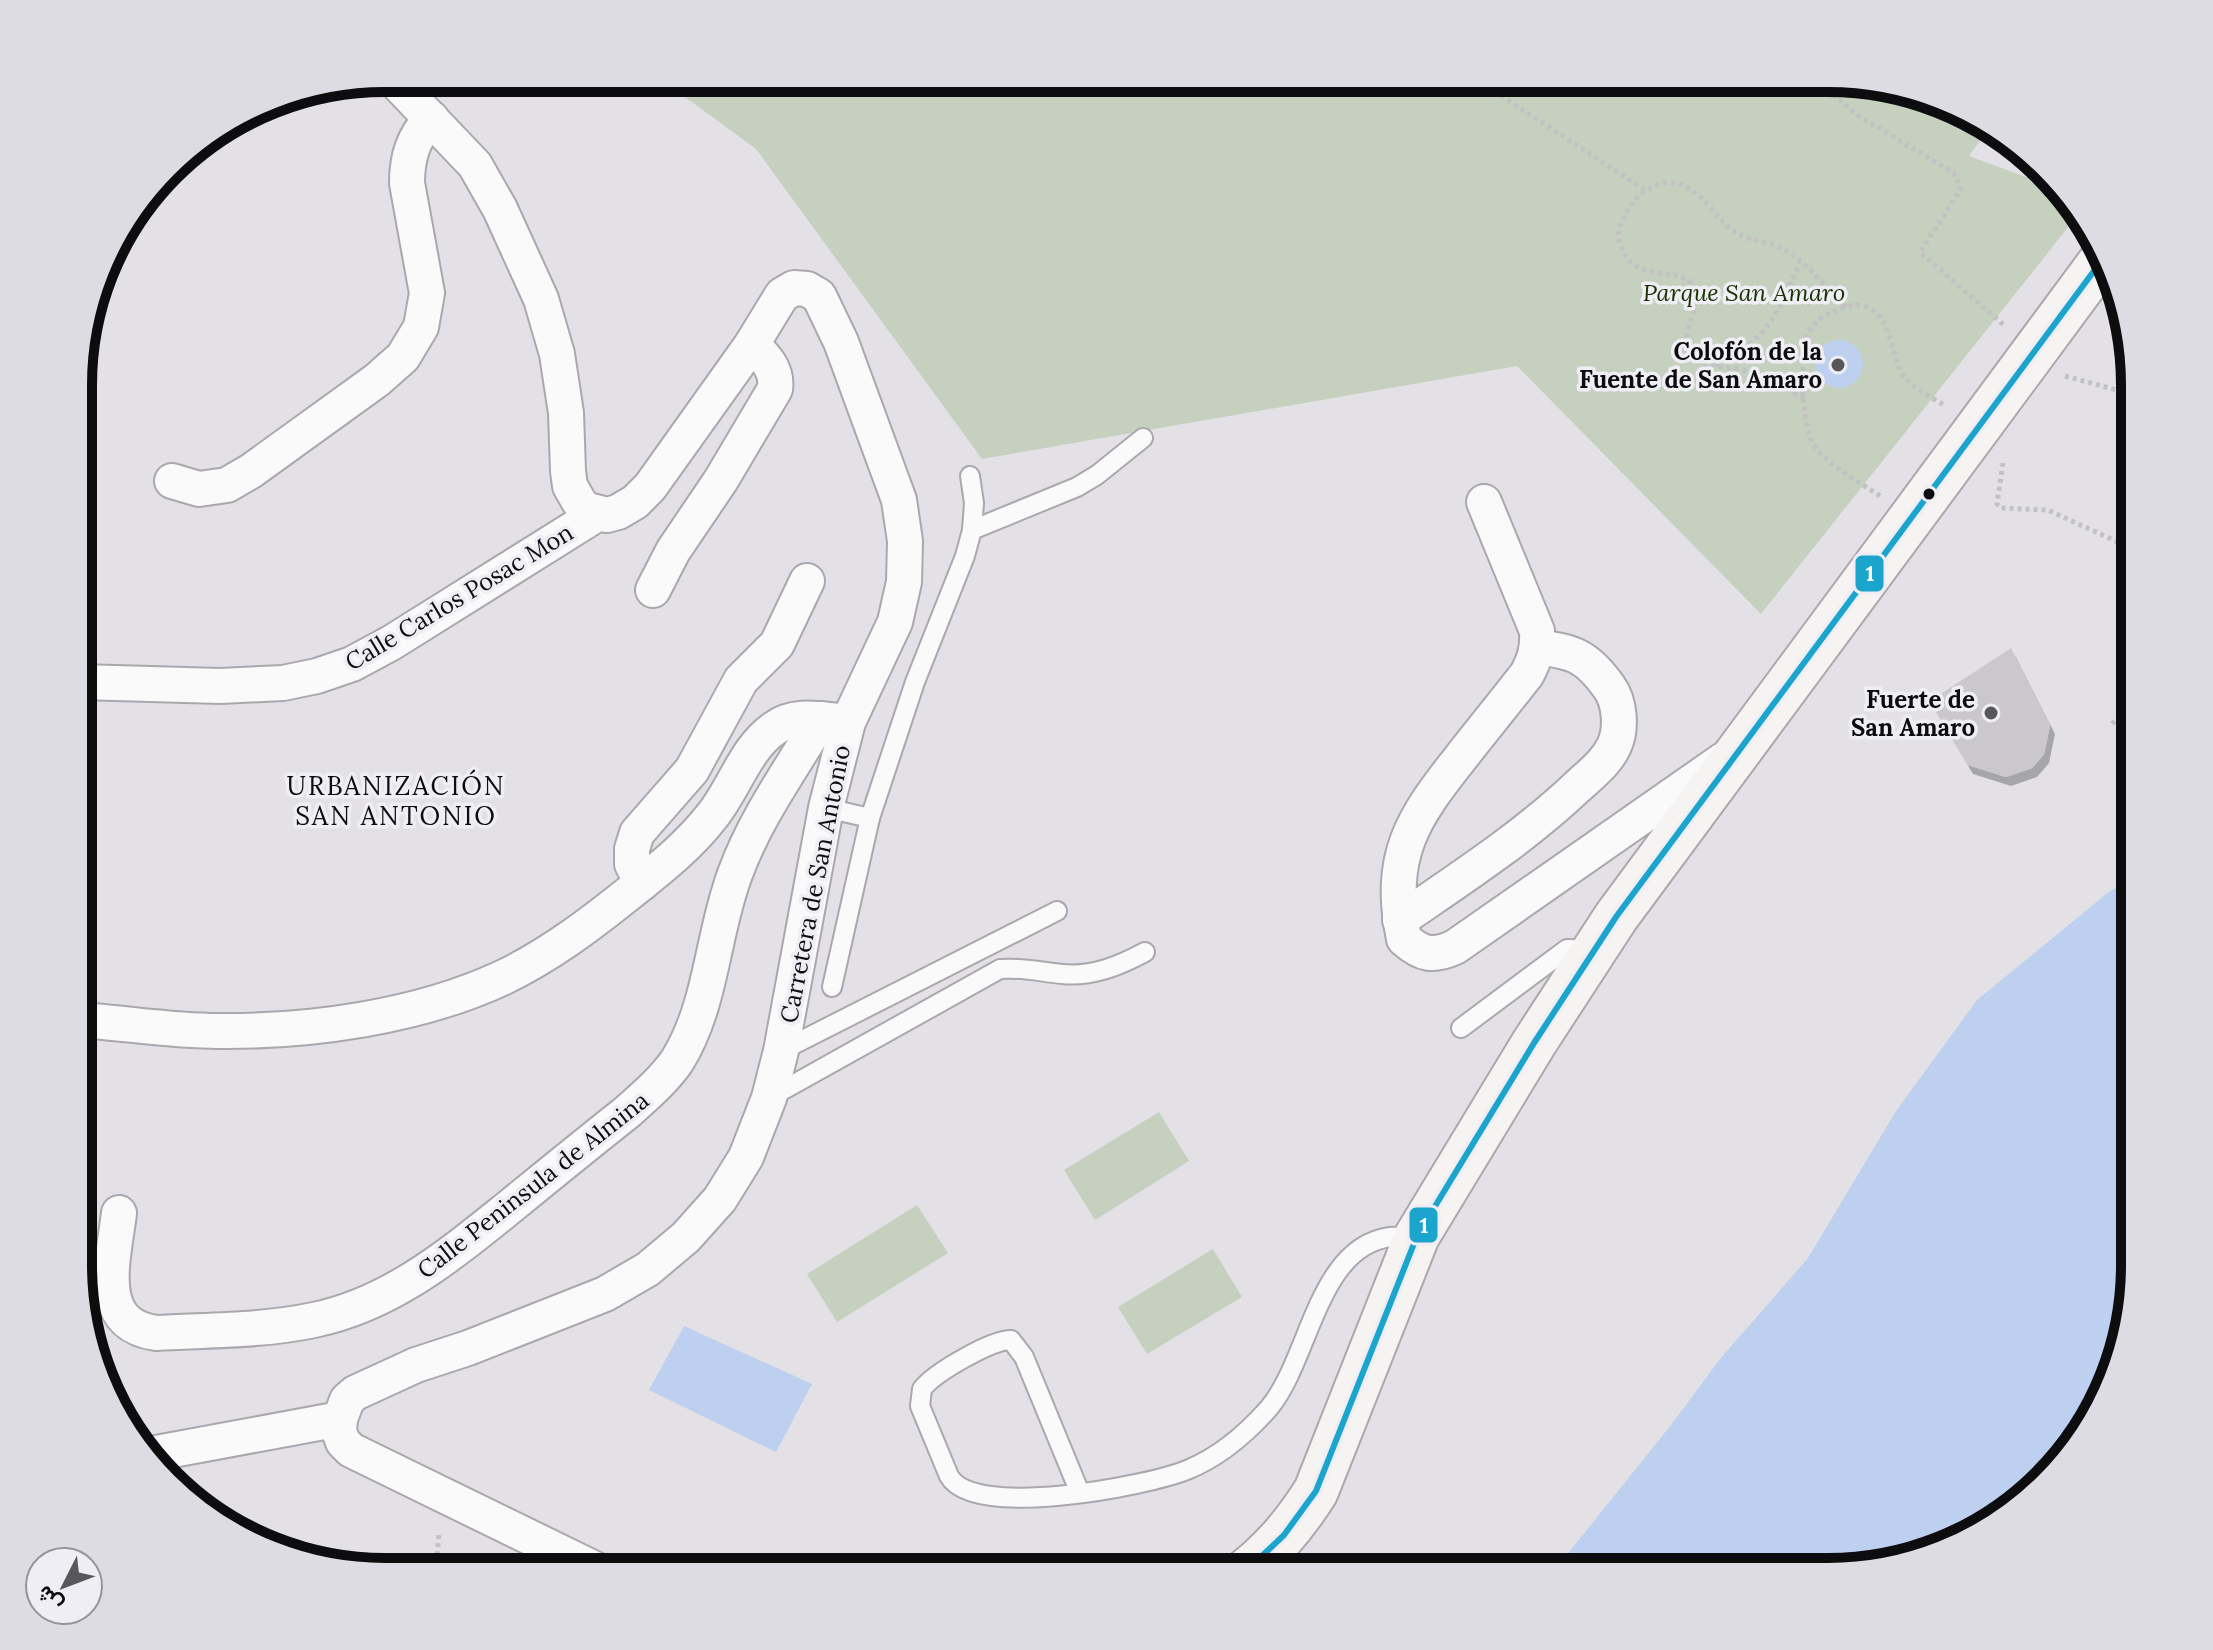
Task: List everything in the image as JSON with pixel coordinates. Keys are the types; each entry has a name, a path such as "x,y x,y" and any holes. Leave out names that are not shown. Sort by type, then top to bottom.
{"main road":[{"path":"1263,1558 1293,1527 1316,1491 1417,1236 1463,1157 1616,917 1911,518 2049,364 2098,270"}],"street":[{"path":"406,92 475,165 500,209 541,299 557,354 566,413 570,486 584,509 597,514"},
{"path":"172,481 199,489 227,485 365,389 403,357 421,327 427,293 407,183 407,165 419,132 431,118"},
{"name":"Carretera de San Antonio","path":"340,1419 347,1400 355,1393 416,1365 605,1294 648,1269 686,1237 720,1199 746,1157 769,1098 781,1051 826,808 834,721 895,622 904,582 905,541 899,500 841,342 819,296 807,289 794,288 782,295 752,344 650,487 635,502 618,512 597,514"},
{"path":"653,590 673,551 736,456 775,389 772,368 752,344"},
{"path":"1484,502 1537,631 1538,647 1527,674 1427,800 1411,828 1401,857 1397,888 1404,939 1418,952 1437,955 1455,947 1743,746"},
{"name":"Calle Carlos Posac Mon","path":"92,682 220,686 283,683 317,676 352,664 391,643 597,514"},
{"path":"642,883 632,864 637,833 692,770 741,680 777,644 807,581"},
{"path":"1400,920 1525,832 1605,761 1615,743 1619,723 1613,693 1595,667 1569,651 1538,647"},
{"path":"92,1021 216,1031 277,1030 414,1009 487,984 542,957 642,883 693,839 715,814 764,737 776,727 790,720 834,721"},
{"name":"Calle Peninsula de Almina","path":"119,1213 111,1287 113,1301 119,1313 141,1331 156,1333 274,1327 316,1320 382,1297 431,1269 626,1113 653,1089 676,1062 693,1030 725,908 743,855 763,815 834,721"},
{"path":"160,1452 340,1419 339,1431 343,1442 351,1450 572,1558"}],"lane":[{"path":"972,530 1077,487 1143,438"},
{"path":"832,987 870,818 915,682 965,556 972,530 974,503 970,476"},
{"path":"826,808 870,818"},
{"path":"781,1051 1057,911"},
{"path":"1461,1028 1567,949 1595,950"},
{"path":"769,1098 1000,969 1020,967 1066,975 1094,973 1121,966 1145,952"},
{"path":"1080,1493 1024,1357 1011,1340 994,1344 934,1378 922,1389 920,1406 949,1476 965,1492 1011,1499 1080,1493 1128,1488 1188,1470 1219,1453 1270,1406 1290,1377 1326,1291 1340,1266 1362,1247 1389,1237 1417,1236"}],"path":[{"path":"1495,92 1645,190"},
{"path":"1830,92 1860,117 1954,173 1961,189 1920,252 2049,364 2121,390"},
{"path":"1846,307 1783,249 1748,239 1732,229 1692,189 1679,182 1664,182 1645,190 1632,203 1618,229 1626,257 1639,268 1658,275 1674,275 1687,280 1694,287 1695,298 1686,334 1686,347 1691,357 1699,363 1758,374 1804,398 1810,440 1822,455 1911,518"},
{"path":"1714,366 1739,354 1761,336 1778,313 1800,262"},
{"path":"2112,724 2121,714"}],"green space":[{"name":"Parque San Amaro","path":"678,92 1847,93 1904,102 1940,114 1974,131 1983,137 1969,156 2038,181 2072,222 1761,614 1517,366 982,459 756,149"},
{"path":"1159,1112 1189,1161 1095,1220 1064,1170"},
{"path":"917,1205 948,1253 837,1322 807,1274"},
{"path":"1213,1249 1242,1297 1147,1354 1118,1307"}],"water":[{"path":"1839,340 1856,347 1863,364 1856,381 1839,388 1822,381 1815,364 1822,347"},
{"path":"2121,885 2121,1265 2118,1303 2111,1341 2099,1377 2072,1428 2048,1458 2021,1485 1974,1519 1940,1536 1885,1552 1828,1558 1564,1558 1720,1359 1808,1258 1896,1111 1977,1000"},
{"path":"684,1326 812,1384 776,1452 649,1390"}],"building":[{"name":"Fuerte de San Amaro","path":"2011,648 2050,725 2044,754 2032,768 2006,777 1968,765 1930,701"}],"transit line":[{"name":"1","path":"1260,1558 1284,1535 1316,1491 1417,1236 1534,1043 1616,917 2096,268"}],"place":[{"name":"Colofón de la Fuente de San Amaro","path":"1838,365"},
{"name":"Fuerte de San Amaro","path":"1991,713"}],"district":[{"name":"URBANIZACIÓN SAN ANTONIO","path":"396,800"}]}
